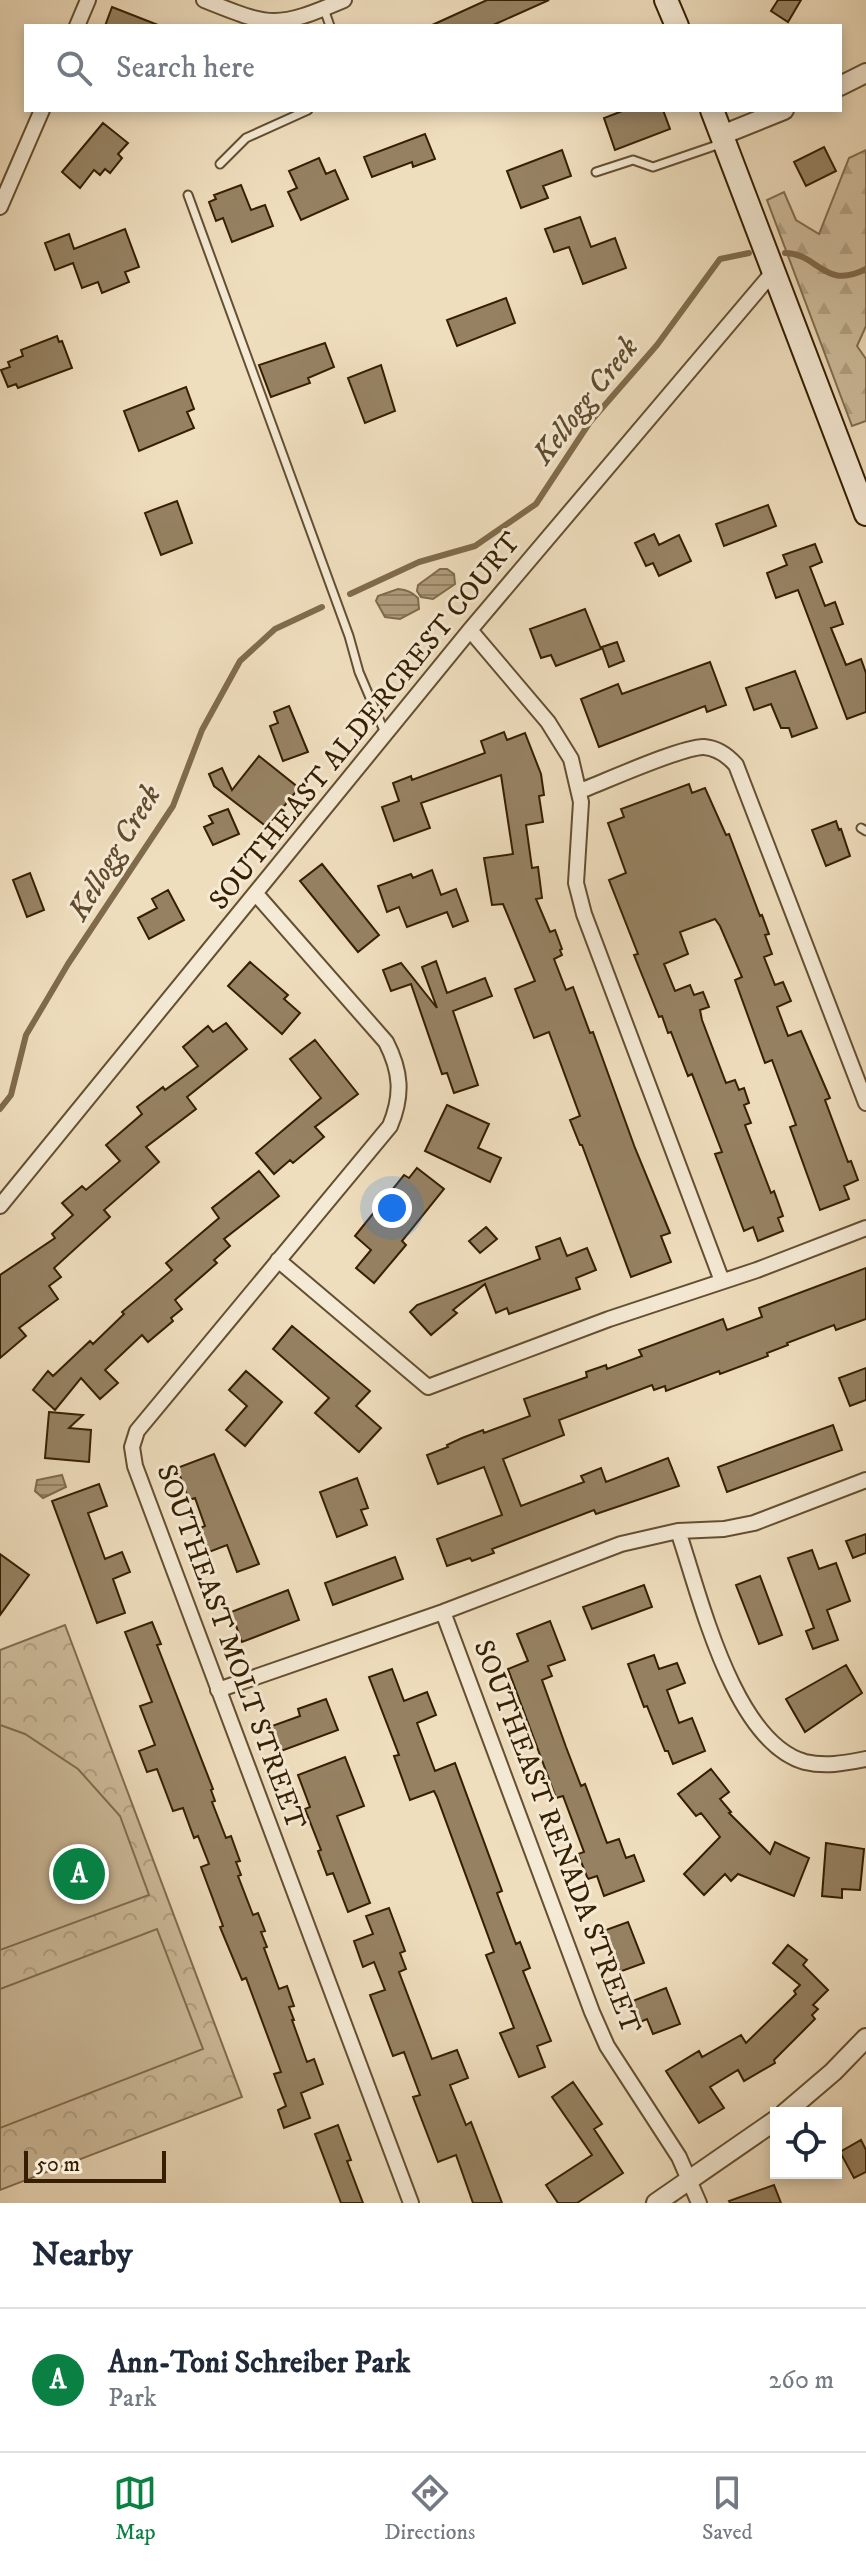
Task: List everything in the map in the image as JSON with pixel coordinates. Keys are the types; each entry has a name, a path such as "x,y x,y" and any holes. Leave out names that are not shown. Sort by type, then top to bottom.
{"main road":[{"path":"666,0 676,24"},
{"path":"713,112 866,514"}],"street":[{"path":"78,24 88,0"},
{"path":"204,0 245,17 267,22 295,20 344,0"},
{"path":"842,85 866,73"},
{"path":"0,207 41,112"},
{"path":"724,139 780,112"},
{"name":"SOUTHEAST ALDERCREST COURT","path":"0,1206 257,895 470,630 774,271"},
{"path":"470,630 562,740 571,759 580,791 576,883 584,914 722,1281"},
{"path":"580,791 703,747 727,754 736,765 866,1103"},
{"name":"SOUTHEAST MOLT STREET","path":"257,895 386,1042 395,1060 400,1082 398,1105 390,1126 137,1431 132,1447 135,1466 411,2203"},
{"path":"278,1260 428,1387 866,1228"},
{"path":"218,1690 443,1612 621,1544 678,1531 724,1529 754,1523 866,1480"},
{"path":"678,1531 731,1685 763,1733 780,1751 804,1762 830,1765 866,1759"},
{"name":"SOUTHEAST RENADA STREET","path":"443,1612 592,2012 607,2046 679,2157 699,2203"},
{"path":"792,2107 866,2038"},
{"path":"656,2203 770,2124"}],"lane":[{"path":"324,9 329,24"},
{"path":"220,164 246,138 304,112"},
{"path":"596,172 633,160 653,167 724,139"},
{"path":"188,195 349,636 359,672 386,735"}],"green space":[{"path":"866,150 866,326 857,346 866,359 866,421 852,426 767,200 784,192 796,220 819,234 849,158"},
{"path":"65,1625 242,2097 0,2190 0,1650"},
{"path":"0,1725 25,1734 78,1769 120,1816 149,1895 0,1950"},
{"path":"157,1929 203,2049 0,2128 0,1989"}],"shaded area":[{"path":"440,569 454,574 455,584 433,599 421,597 417,591 418,585"},
{"path":"398,589 418,598 419,609 400,619 385,617 376,601 378,596"},
{"path":"62,1475 66,1487 43,1498 35,1491 37,1480"}],"building":[{"path":"487,0 549,0 495,24 434,24"},
{"path":"778,0 801,0 788,22 771,11"},
{"path":"112,7 155,24 106,24"},
{"path":"620,112 664,112 670,129 615,150 604,118"},
{"path":"103,123 128,143 118,154 122,158 110,173 105,169 100,175 94,170 80,188 62,172"},
{"path":"425,134 435,159 413,167 412,162 372,177 364,157"},
{"path":"824,147 836,171 806,186 794,162"},
{"path":"562,150 571,176 543,186 548,198 521,208 507,171"},
{"path":"319,158 326,174 335,170 348,199 301,220 288,192 297,188 289,171"},
{"path":"241,185 251,210 265,205 273,226 232,242 223,218 216,221 209,202 216,199 214,195"},
{"path":"580,217 591,247 615,238 626,268 583,284 569,247 554,252 545,229"},
{"path":"125,229 139,267 125,272 129,282 102,293 98,282 82,288 73,263 55,270 45,243 69,234 74,249"},
{"path":"506,298 515,323 457,346 447,320"},
{"path":"57,336 59,342 62,341 72,368 18,388 16,384 8,387 1,370 10,367 8,362 23,356 21,350"},
{"path":"325,343 334,367 308,378 310,383 271,397 259,365"},
{"path":"381,365 395,411 365,423 348,378"},
{"path":"186,387 194,409 187,412 194,428 139,451 124,411"},
{"path":"177,501 192,543 161,555 145,513"},
{"path":"768,505 776,526 724,546 716,524"},
{"path":"654,534 659,545 679,535 691,561 659,576 653,563 646,566 635,543"},
{"path":"815,544 822,562 810,567 825,606 835,602 843,624 831,628 846,665 861,659 866,673 866,712 847,719 798,590 776,598 767,573 787,565 783,555"},
{"path":"585,609 601,649 556,666 551,655 541,658 530,629"},
{"path":"617,642 624,661 609,667 602,647"},
{"path":"710,662 726,705 707,712 705,706 599,747 581,699 618,684 622,694"},
{"path":"795,671 817,728 792,737 789,728 781,728 771,704 754,710 746,688"},
{"path":"289,706 308,752 283,761 270,726 278,723 274,712"},
{"path":"504,732 507,740 525,733 541,774 544,795 539,796 543,822 526,825 532,868 538,867 542,898 536,899 550,932 555,930 562,949 562,955 554,959 566,990 573,987 590,1033 593,1032 670,1233 661,1236 671,1262 631,1277 570,1120 580,1116 549,1032 534,1038 515,989 535,981 503,904 492,905 484,858 513,854 501,775 421,803 430,828 394,841 382,807 399,801 393,783 411,776 412,780 485,753 481,741"},
{"path":"259,756 299,788 267,827 214,786 209,774 222,768 232,790"},
{"path":"689,784 692,793 705,788 726,835 729,834 769,934 765,935 772,954 764,957 775,985 783,982 791,1001 777,1007 788,1036 801,1031 830,1098 825,1100 858,1180 844,1186 849,1199 820,1210 790,1127 796,1125 772,1060 765,1063 735,980 742,977 720,926 715,919 680,932 688,954 664,964 675,991 690,985 694,995 703,992 709,1007 700,1010 702,1020 726,1083 735,1080 739,1090 744,1088 749,1103 744,1105 751,1123 745,1125 783,1216 778,1218 783,1231 758,1241 753,1227 744,1231 715,1154 722,1152 692,1074 688,1076 671,1032 668,1033 662,1016 659,1017 609,880 626,873 608,823 624,817 621,809"},
{"path":"228,809 239,834 213,845 204,827 213,823 209,816"},
{"path":"836,821 850,856 826,866 812,830"},
{"path":"322,864 379,935 358,952 300,881"},
{"path":"432,870 441,895 456,889 468,921 453,927 447,912 407,927 399,907 387,912 378,886"},
{"path":"30,873 44,910 27,917 13,880"},
{"path":"168,890 184,920 149,939 138,918 157,908 152,899"},
{"path":"436,961 447,993 485,978 492,996 453,1011 478,1085 454,1093 447,1073 442,1074 411,984 391,991 383,970 401,963 437,1008 422,967"},
{"path":"250,962 288,995 284,999 300,1013 282,1034 228,986"},
{"path":"226,1023 247,1049 187,1097 196,1109 146,1147 159,1162 104,1210 110,1217 54,1268 61,1277 49,1286 58,1299 19,1328 26,1336 0,1358 0,1275 55,1238 52,1234 73,1215 62,1203 82,1186 86,1190 120,1161 106,1145 142,1114 137,1107 198,1066 183,1047 208,1026 213,1032"},
{"path":"315,1040 358,1094 315,1127 324,1137 293,1163 290,1160 274,1174 256,1153 321,1098 290,1059"},
{"path":"447,1105 489,1124 478,1148 501,1158 490,1182 425,1151"},
{"path":"417,1168 444,1189 402,1241 406,1245 374,1283 356,1268 371,1250 355,1236 404,1175 409,1178"},
{"path":"259,1171 279,1196 224,1239 230,1246 214,1260 217,1263 175,1300 182,1309 171,1318 173,1321 148,1342 142,1335 105,1370 118,1383 100,1399 81,1378 55,1410 33,1390 48,1371 53,1376 90,1341 93,1344 124,1314 122,1312 172,1270 166,1263 219,1218 212,1208"},
{"path":"486,1227 497,1239 480,1253 469,1241"},
{"path":"560,1238 567,1256 587,1248 596,1270 576,1278 580,1289 509,1314 507,1308 496,1313 485,1284 453,1310 457,1313 431,1335 410,1312 417,1305 540,1259 536,1247"},
{"path":"866,1268 866,1319 836,1330 834,1325 787,1343 767,1353 768,1356 720,1374 719,1371 666,1391 665,1386 654,1390 652,1385 559,1420 564,1435 503,1459 521,1506 584,1482 581,1476 601,1468 606,1482 668,1458 679,1486 596,1514 594,1510 492,1549 494,1553 447,1566 437,1539 502,1515 484,1467 438,1484 427,1455 483,1430 484,1433 530,1416 524,1399 587,1377 586,1372 606,1365 607,1369 642,1356 639,1350 723,1319 727,1330 762,1317 759,1308"},
{"path":"292,1326 370,1391 356,1406 381,1428 359,1452 315,1413 329,1398 273,1349"},
{"path":"866,1368 866,1400 850,1406 839,1378"},
{"path":"246,1371 282,1402 245,1446 226,1430 247,1406 229,1390"},
{"path":"49,1412 83,1415 69,1428 91,1430 89,1462 45,1458"},
{"path":"833,1425 842,1450 727,1492 718,1467"},
{"path":"214,1454 259,1564 237,1572 227,1545 209,1552 200,1528 205,1526 195,1498 189,1500 177,1468"},
{"path":"357,1478 368,1508 361,1510 367,1525 337,1537 320,1492"},
{"path":"99,1484 107,1506 88,1513 105,1559 122,1552 130,1572 113,1579 125,1613 97,1623 52,1501"},
{"path":"866,1534 866,1553 853,1558 846,1541"},
{"path":"812,1550 819,1569 836,1563 850,1601 827,1610 838,1640 813,1649 806,1631 814,1628 788,1558"},
{"path":"0,1554 29,1575 0,1615"},
{"path":"395,1557 403,1579 333,1605 325,1583"},
{"path":"760,1576 782,1635 759,1644 736,1585"},
{"path":"644,1585 652,1607 592,1629 583,1607"},
{"path":"288,1590 299,1620 242,1642 231,1612"},
{"path":"550,1621 565,1660 548,1666 552,1676 542,1680 566,1747 581,1786 585,1784 607,1843 619,1839 626,1858 634,1855 644,1881 604,1896 597,1876 588,1879 578,1854 584,1852 563,1796 556,1798 508,1669 528,1661 517,1634"},
{"path":"152,1622 161,1644 157,1645 213,1789 215,1801 212,1802 226,1838 231,1836 240,1861 236,1862 241,1875 238,1876 253,1915 258,1913 265,1931 261,1932 267,1947 264,1948 279,1989 287,1986 294,2006 289,2007 292,2020 307,2062 314,2059 323,2084 301,2093 310,2118 284,2128 278,2110 286,2106 274,2074 281,2072 246,1978 242,1980 220,1927 223,1926 201,1867 209,1864 198,1836 194,1838 183,1808 173,1811 157,1769 147,1772 139,1751 155,1745 140,1706 152,1702 125,1632"},
{"path":"654,1655 659,1669 677,1663 685,1683 667,1690 679,1723 692,1718 705,1751 673,1764 647,1706 644,1707 628,1664"},
{"path":"846,1665 862,1693 805,1732 786,1699"},
{"path":"392,1669 404,1701 427,1692 436,1715 417,1723 435,1771 455,1763 502,1891 497,1893 516,1944 520,1942 530,1968 523,1971 551,2041 537,2046 545,2067 519,2077 500,2033 514,2028 486,1955 494,1952 437,1797 434,1791 410,1800 394,1756 399,1755 369,1677"},
{"path":"326,1699 338,1730 281,1751 272,1726 300,1716 298,1709"},
{"path":"345,1757 364,1806 337,1816 370,1903 348,1912 333,1873 327,1875 318,1851 321,1850 305,1809 310,1807 298,1775"},
{"path":"711,1769 729,1792 720,1799 729,1813 770,1854 775,1842 809,1858 794,1896 738,1874 731,1881 725,1874 704,1895 684,1874 720,1837 701,1813 696,1816 678,1794"},
{"path":"826,1843 864,1849 860,1890 842,1889 842,1898 822,1896"},
{"path":"389,1908 405,1951 400,1953 406,1969 399,1972 432,2059 457,2050 468,2078 450,2085 466,2125 471,2122 502,2203 473,2203 456,2155 438,2162 413,2097 420,2095 404,2052 393,2056 370,1995 385,1990 374,1962 363,1967 354,1941 373,1934 366,1916"},
{"path":"628,1922 644,1963 619,1972 603,1931"},
{"path":"788,1945 807,1960 803,1965 828,1990 813,2005 818,2009 812,2015 815,2019 774,2060 775,2063 744,2081 738,2070 710,2087 724,2108 699,2123 666,2071 699,2051 702,2057 741,2035 746,2043 796,1994 794,1991 800,1985 773,1963"},
{"path":"666,1988 680,2024 653,2034 647,2019 638,2023 630,2002"},
{"path":"573,2082 602,2124 594,2129 623,2173 577,2203 558,2203 546,2185 592,2155 552,2097"},
{"path":"338,2125 351,2160 347,2161 363,2203 341,2203 315,2134"},
{"path":"861,2140 866,2150 866,2172 854,2178 842,2151"},
{"path":"774,2185 781,2203 729,2201"}],"waterway":[{"name":"Kellogg Creek","path":"350,594 419,562 475,546 536,504 590,422 657,345 720,259 749,253"},
{"name":"Kellogg Creek","path":"785,253 806,259 840,276 866,269"},
{"name":"Kellogg Creek","path":"0,1109 11,1095 26,1035 68,964 173,806 202,730 240,661 275,629 322,607"}],"place":[{"name":"Ann-Toni Schreiber Park","path":"79,1874"}]}
